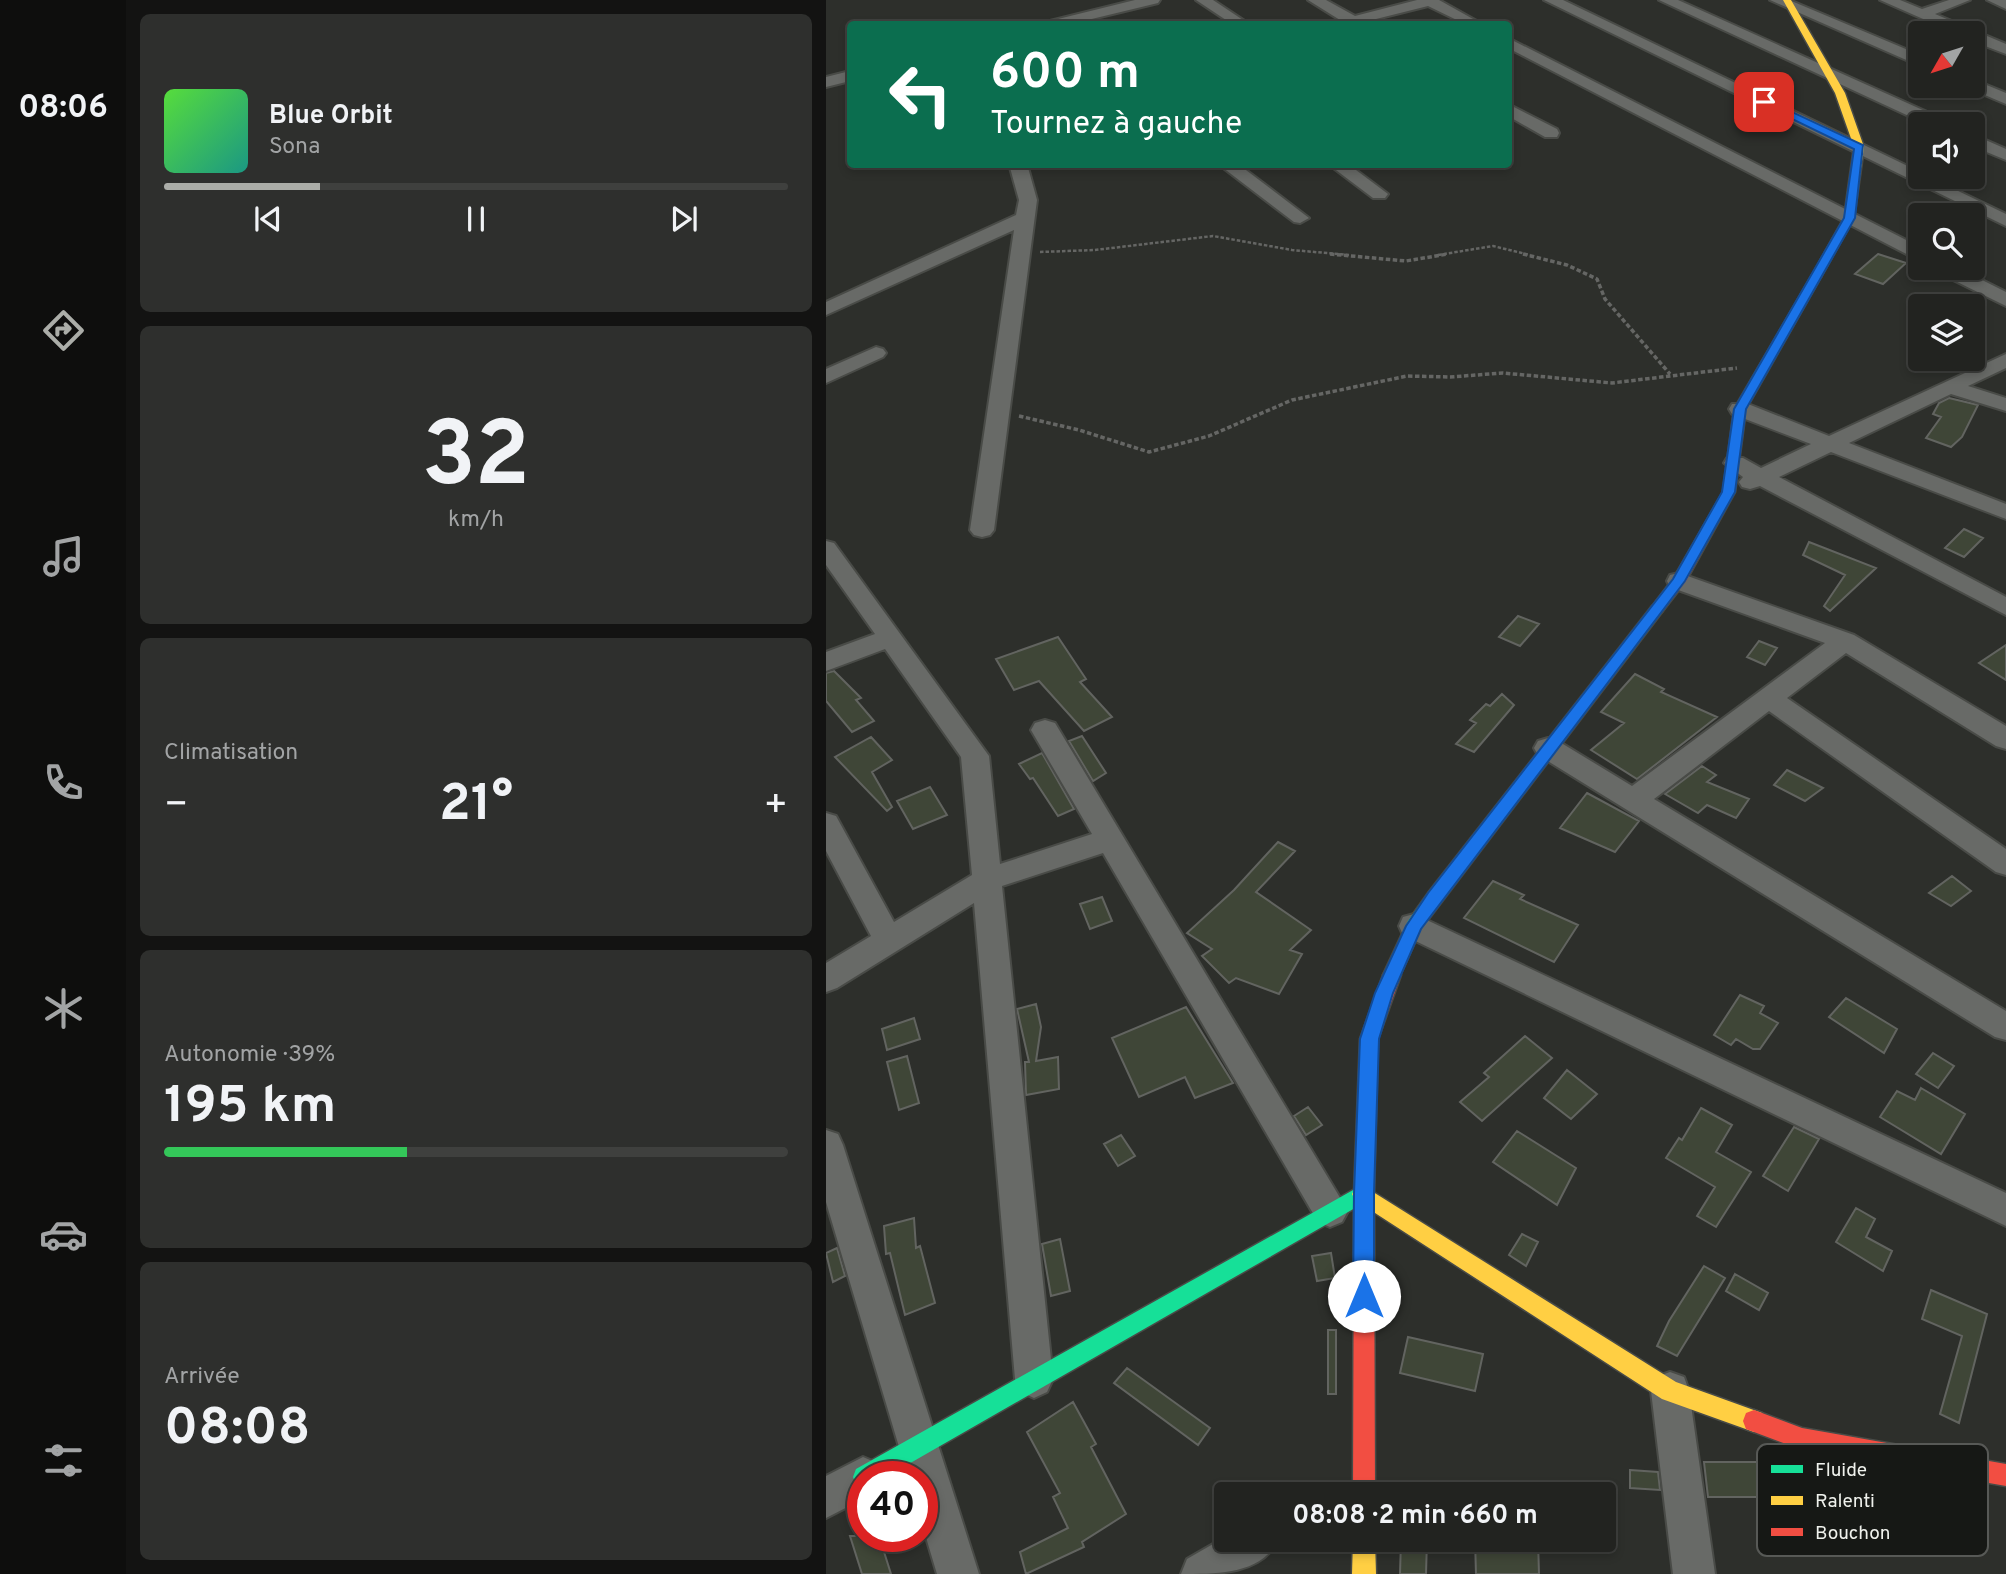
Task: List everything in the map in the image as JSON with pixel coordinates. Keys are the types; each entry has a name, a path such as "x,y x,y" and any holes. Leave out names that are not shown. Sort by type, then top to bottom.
{"street":[{"path":"1057,21 1107,6 1153,0"},
{"path":"1203,0 1237,21"},
{"path":"1315,0 1348,21"},
{"path":"1551,0 2006,221"},
{"path":"1666,0 1913,112"},
{"path":"1886,0 1938,21"},
{"path":"1921,14 1963,0"},
{"path":"1994,0 2006,5"},
{"path":"1358,21 1429,1 1469,21"},
{"path":"1354,1482 1369,1039 1384,993 1414,926 1678,581 1728,492 1735,463 1740,409 1762,366 1849,218 1859,148 1831,75 1785,2"},
{"path":"1785,2 1908,56"},
{"path":"1064,21 1107,6"},
{"path":"1107,6 1122,21"},
{"path":"1985,40 2006,48"},
{"path":"1512,44 1908,249"},
{"path":"1512,56 1528,52"},
{"path":"826,82 847,77"},
{"path":"1985,90 2006,99"},
{"path":"1512,112 1551,134"},
{"path":"1985,145 2006,155"},
{"path":"982,530 1028,200 1019,168"},
{"path":"1231,168 1300,218"},
{"path":"1342,168 1379,194"},
{"path":"826,309 1025,218"},
{"path":"1967,280 2006,300"},
{"path":"826,377 876,353"},
{"path":"1728,492 2006,360"},
{"path":"1950,387 2006,405"},
{"path":"1740,409 2006,512"},
{"path":"1735,463 2006,607"},
{"path":"826,548 975,756 1034,1380"},
{"path":"1678,581 1845,641 2006,739"},
{"path":"826,662 890,638"},
{"path":"1633,800 1845,641"},
{"path":"1769,698 2006,864"},
{"path":"1045,730 1107,839 1330,1212"},
{"path":"1548,748 2006,1027"},
{"path":"826,824 889,941"},
{"path":"826,979 987,880 1107,839"},
{"path":"1414,926 2006,1210"},
{"path":"826,1145 958,1574"},
{"path":"892,1461 1364,1193"},
{"path":"1364,1193 1670,1391 1802,1439 1830,1444"},
{"path":"1670,1391 1694,1574"},
{"path":"1988,1472 2006,1475"},
{"path":"826,1498 847,1486"},
{"path":"1202,1574 1238,1552"},
{"path":"1363,1574 1364,1552"}],"path":[{"path":"1021,252 1095,250 1213,236 1292,250 1406,261 1493,246 1567,265 1597,279 1605,299 1670,374"},
{"path":"1000,412 1079,430 1149,453 1209,436 1292,400 1407,376 1503,373 1612,383 1670,374 1762,366"}],"building":[{"path":"1878,254 1906,263 1883,284 1855,274"},
{"path":"1949,398 1978,405 1962,437 1951,447 1926,438 1941,417 1933,414 1939,403"},
{"path":"1964,529 1983,538 1964,557 1945,548"},
{"path":"1809,542 1876,568 1830,611 1824,606 1845,575 1803,555"},
{"path":"1518,616 1539,624 1520,646 1499,637"},
{"path":"1058,637 1086,679 1080,682 1112,717 1084,731 1039,681 1014,690 996,659"},
{"path":"1759,641 1777,648 1765,665 1747,657"},
{"path":"2006,645 2006,680 1979,663"},
{"path":"834,671 861,698 856,700 874,721 852,732 826,701 826,673"},
{"path":"1635,674 1664,689 1661,692 1717,717 1637,779 1591,750 1624,723 1601,712"},
{"path":"1502,694 1514,705 1474,752 1456,744 1476,723 1470,720 1486,704 1490,706"},
{"path":"1082,736 1106,773 1093,781 1069,741"},
{"path":"871,737 892,760 872,772 892,807 887,811 835,757"},
{"path":"1042,753 1074,809 1058,816 1033,778 1030,779 1019,764"},
{"path":"1702,766 1716,775 1707,782 1749,799 1736,818 1707,805 1698,813 1665,794"},
{"path":"1787,770 1823,788 1805,801 1774,785"},
{"path":"930,787 947,815 913,829 897,801"},
{"path":"1587,793 1639,821 1615,852 1560,828"},
{"path":"1278,842 1295,851 1256,892 1311,930 1290,950 1302,954 1279,994 1236,978 1229,983 1202,956 1212,949 1187,933 1234,890"},
{"path":"1952,876 1971,891 1951,906 1929,893"},
{"path":"1493,881 1524,895 1520,899 1578,925 1554,962 1464,918"},
{"path":"1102,897 1112,921 1090,929 1080,904"},
{"path":"1740,995 1764,1006 1760,1013 1778,1023 1760,1049 1753,1049 1736,1039 1731,1045 1714,1035"},
{"path":"1846,998 1897,1029 1884,1053 1829,1017"},
{"path":"1036,1004 1041,1027 1036,1061 1058,1057 1059,1089 1026,1095 1025,1062 1029,1062 1017,1009"},
{"path":"1186,1007 1233,1083 1195,1098 1185,1077 1139,1097 1112,1038"},
{"path":"914,1018 920,1039 887,1050 882,1029"},
{"path":"1525,1036 1552,1058 1482,1121 1460,1102 1489,1077 1484,1073"},
{"path":"1933,1053 1954,1066 1938,1088 1916,1074"},
{"path":"907,1056 919,1103 899,1110 887,1062"},
{"path":"1567,1070 1597,1094 1571,1119 1544,1098"},
{"path":"1921,1088 1965,1114 1941,1154 1880,1117 1897,1091 1915,1100"},
{"path":"1308,1107 1322,1125 1306,1135 1294,1116"},
{"path":"1701,1108 1732,1125 1716,1152 1751,1172 1716,1227 1697,1216 1715,1187 1666,1158 1679,1138 1682,1140"},
{"path":"1794,1127 1819,1139 1788,1191 1763,1176"},
{"path":"1517,1131 1576,1168 1557,1205 1493,1162"},
{"path":"1121,1135 1135,1156 1118,1166 1104,1144"},
{"path":"1856,1208 1875,1219 1866,1237 1892,1251 1883,1271 1836,1242"},
{"path":"914,1218 916,1248 920,1246 935,1303 905,1315 890,1253 886,1254 884,1226"},
{"path":"1522,1234 1538,1242 1526,1266 1509,1255"},
{"path":"1060,1239 1070,1291 1051,1296 1042,1244"},
{"path":"837,1248 845,1276 833,1282 826,1253"},
{"path":"1331,1253 1335,1278 1317,1281 1312,1256"},
{"path":"1704,1266 1725,1278 1677,1356 1657,1346 1669,1321"},
{"path":"1735,1274 1768,1293 1759,1310 1726,1291"},
{"path":"1931,1290 1987,1314 1959,1423 1940,1414 1962,1336 1922,1319"},
{"path":"1328,1330 1336,1330 1336,1394 1328,1394"},
{"path":"1408,1337 1483,1354 1475,1391 1400,1373"},
{"path":"1127,1368 1210,1428 1198,1445 1114,1383"},
{"path":"1073,1402 1096,1444 1091,1447 1126,1514 1082,1542 1084,1547 1026,1574 1020,1552 1068,1528 1053,1497 1060,1493 1027,1432"},
{"path":"1704,1462 1757,1462 1757,1497 1708,1497"},
{"path":"1630,1470 1658,1472 1660,1490 1630,1488"},
{"path":"855,1552 884,1552 891,1574 862,1574"},
{"path":"1401,1552 1427,1552 1426,1574 1400,1574"},
{"path":"1475,1552 1538,1552 1539,1574 1476,1574"}],"traffic: fast":[{"path":"1392,975 1414,926 1434,898 1657,609"},
{"path":"892,1461 1362,1194"}],"traffic: slow":[{"path":"1787,0 1840,93 1859,147 1849,218 1816,277"},
{"path":"1362,1194 1670,1391 1754,1421"},
{"path":"1364,1552 1364,1574"}],"traffic: jam":[{"path":"1657,609 1679,581 1729,492 1740,409 1816,277"},
{"path":"1364,1482 1364,1193 1369,1039 1392,975"},
{"path":"1754,1421 1802,1439 1830,1444"},
{"path":"1988,1472 2006,1475"}],"route":[{"path":"1364,1296 1369,1039 1384,993 1414,926 1678,581 1728,492 1735,463 1740,409 1762,366 1849,218 1859,148 1764,102"}]}
